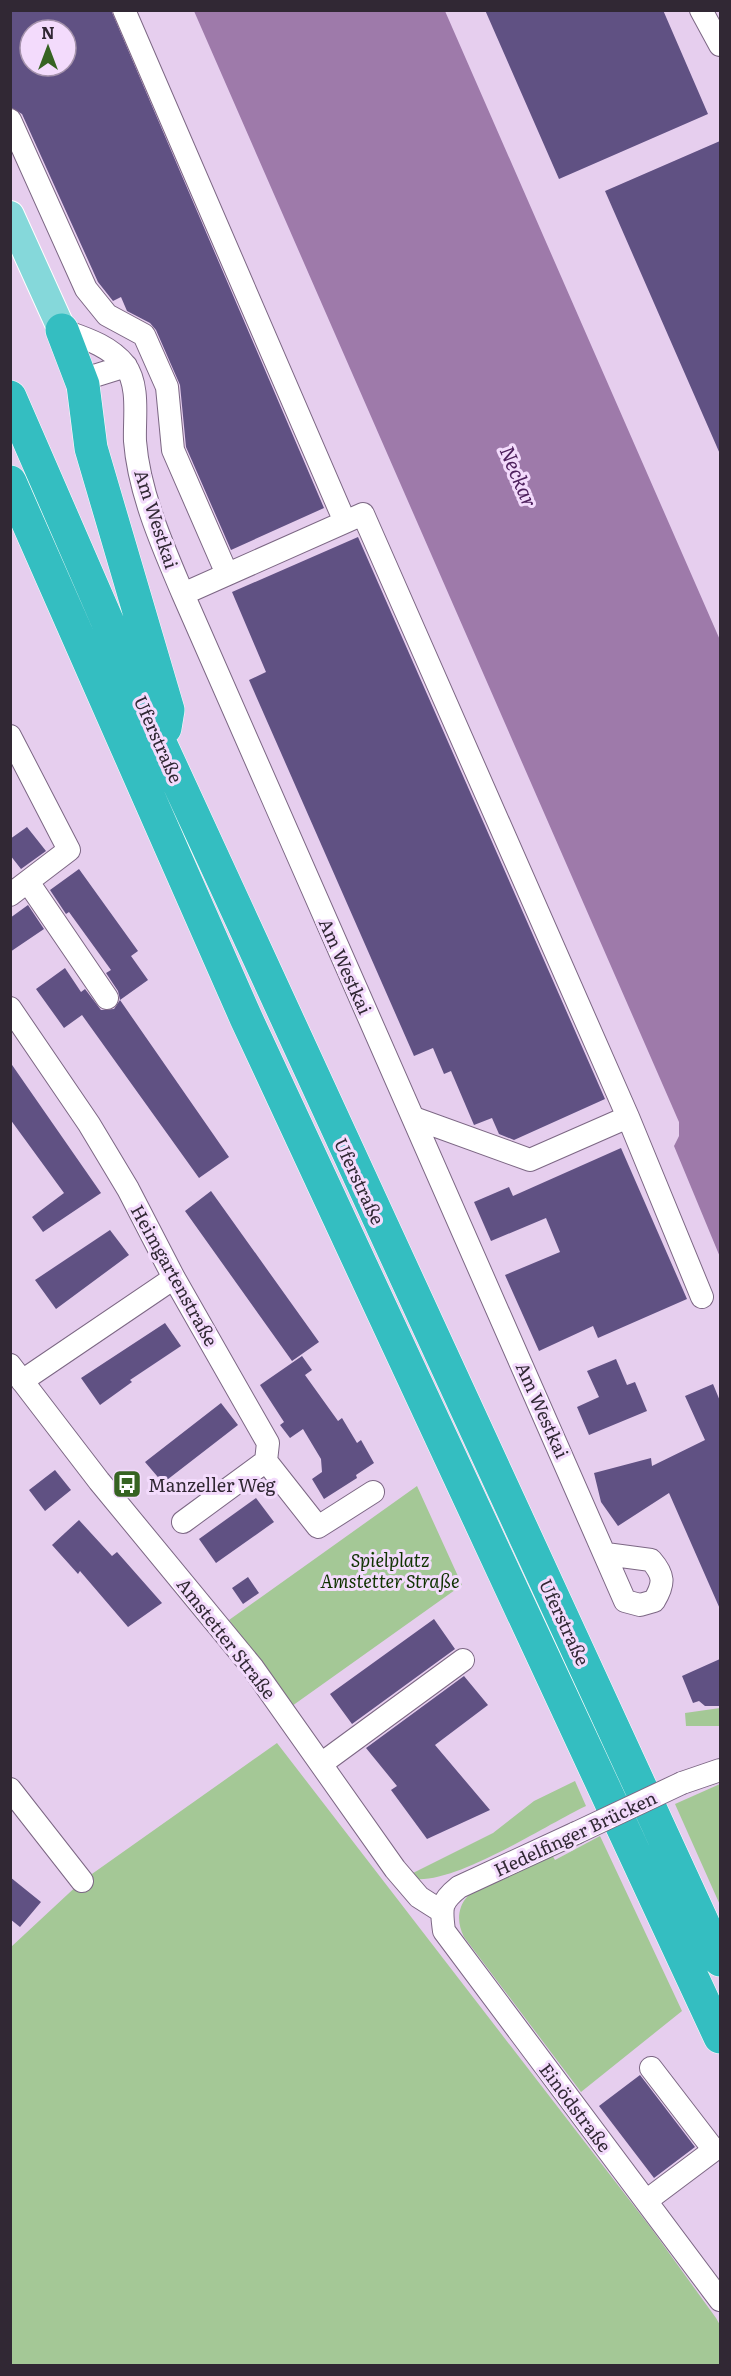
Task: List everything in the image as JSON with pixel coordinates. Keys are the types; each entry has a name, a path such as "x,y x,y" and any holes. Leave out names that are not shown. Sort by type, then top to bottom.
{"highway":[{"path":"62,330 83,385 91,448 168,710 162,747"},
{"name":"Uferstraße","path":"10,398 162,747 720,1960"},
{"name":"Uferstraße","path":"10,482 246,1018 720,2037"}],"main road":[{"path":"10,215 62,330"}],"street":[{"path":"124,10 345,522"},
{"path":"701,10 720,45"},
{"path":"10,120 86,288 107,315 144,335 167,387 172,450 227,574"},
{"path":"62,330 91,340 110,351 126,366 94,376 83,385"},
{"name":"Am Westkai","path":"126,366 134,390 135,443 141,476 165,553 606,1554"},
{"path":"183,594 363,514 628,1117 702,1297"},
{"path":"10,736 69,850 19,889 107,998"},
{"name":"Heimgartenstraße","path":"10,1008 123,1180 174,1278 256,1419 268,1443 266,1461"},
{"path":"414,1118 530,1160 628,1117"},
{"path":"16,1373 174,1278"},
{"name":"Amstetter Straße","path":"16,1373 99,1481 253,1668 404,1880 419,1897 441,1911"},
{"path":"183,1522 266,1461 318,1527 373,1492"},
{"path":"321,1764 463,1660"},
{"name":"Hedelfinger Brücken","path":"441,1911 446,1897 459,1887 682,1783 720,1770"},
{"path":"10,1789 82,1881"},
{"name":"Einödstraße","path":"441,1911 444,1931 720,2300"},
{"path":"646,2201 714,2150 651,2068"}],"green space":[{"name":"Spielplatz Amstetter Straße","path":"417,1486 462,1585 292,1706 229,1620"},
{"path":"720,1708 720,1726 686,1726 685,1713"},
{"path":"277,1743 651,2228 716,2318 720,2325 720,2365 11,2366 11,1947 82,1881"},
{"path":"575,1781 586,1806 501,1852 454,1872 433,1878 415,1879 411,1874 493,1833 534,1801"},
{"path":"720,1784 720,1905 675,1804"},
{"path":"600,1836 682,2011 581,2092 464,1937 459,1916 461,1906 467,1897 483,1885 551,1853 555,1860"}],"water":[{"name":"Neckar","path":"194,11 445,11 720,640 720,1257 674,1146 679,1136 679,1122"}],"building":[{"path":"10,10 111,10 324,508 231,550 186,447 180,385 156,330 150,323 127,311 121,297 113,301 98,282 22,114 10,107"},
{"path":"485,10 663,10 708,114 559,179"},
{"path":"720,141 720,454 605,191"},
{"path":"358,537 605,1099 514,1140 499,1134 492,1118 474,1125 451,1071 444,1074 433,1048 414,1056 249,680 266,672 232,592"},
{"path":"27,827 46,851 21,869 10,855 10,839"},
{"path":"79,869 138,951 131,956 148,980 120,1000 118,991 106,973 111,970 69,912 66,914 50,890"},
{"path":"28,905 44,929 10,952 10,918"},
{"path":"65,968 81,992 85,989 101,1010 114,1009 120,1000 229,1157 199,1178 82,1015 64,1028 36,989"},
{"path":"10,1062 101,1193 43,1232 32,1217 64,1193 10,1119"},
{"path":"621,1148 687,1299 598,1338 593,1326 539,1351 505,1275 560,1252 546,1218 491,1241 474,1202 509,1187 513,1196"},
{"path":"211,1191 319,1342 292,1361 185,1211"},
{"path":"110,1230 129,1255 56,1309 35,1280"},
{"path":"165,1323 181,1346 130,1380 132,1382 100,1405 81,1378"},
{"path":"302,1356 312,1370 305,1375 338,1421 342,1418 357,1443 361,1440 374,1463 356,1475 357,1478 324,1499 312,1479 322,1472 321,1459 303,1429 290,1438 280,1425 284,1422 260,1385"},
{"path":"616,1359 627,1385 635,1382 647,1411 589,1435 577,1407 599,1397 587,1371"},
{"path":"713,1384 720,1401 720,1609 669,1493 618,1526 601,1502 594,1473 651,1458 652,1466 705,1440 685,1396"},
{"path":"221,1403 238,1425 163,1483 145,1462"},
{"path":"55,1470 71,1490 45,1511 29,1490"},
{"path":"256,1498 274,1522 216,1563 199,1539"},
{"path":"79,1520 112,1556 117,1552 162,1603 128,1627 80,1571 78,1574 52,1545"},
{"path":"248,1577 259,1593 243,1604 232,1588"},
{"path":"434,1619 455,1649 352,1724 330,1694"},
{"path":"720,1659 720,1706 705,1706 699,1701 693,1703 682,1676"},
{"path":"464,1676 488,1705 435,1745 490,1810 427,1839 391,1790 397,1786 366,1748"},
{"path":"10,1877 41,1902 20,1927 10,1919"},
{"path":"640,2075 695,2147 654,2178 599,2106"}],"place":[{"name":"Manzeller Weg","path":"127,1484"}]}
